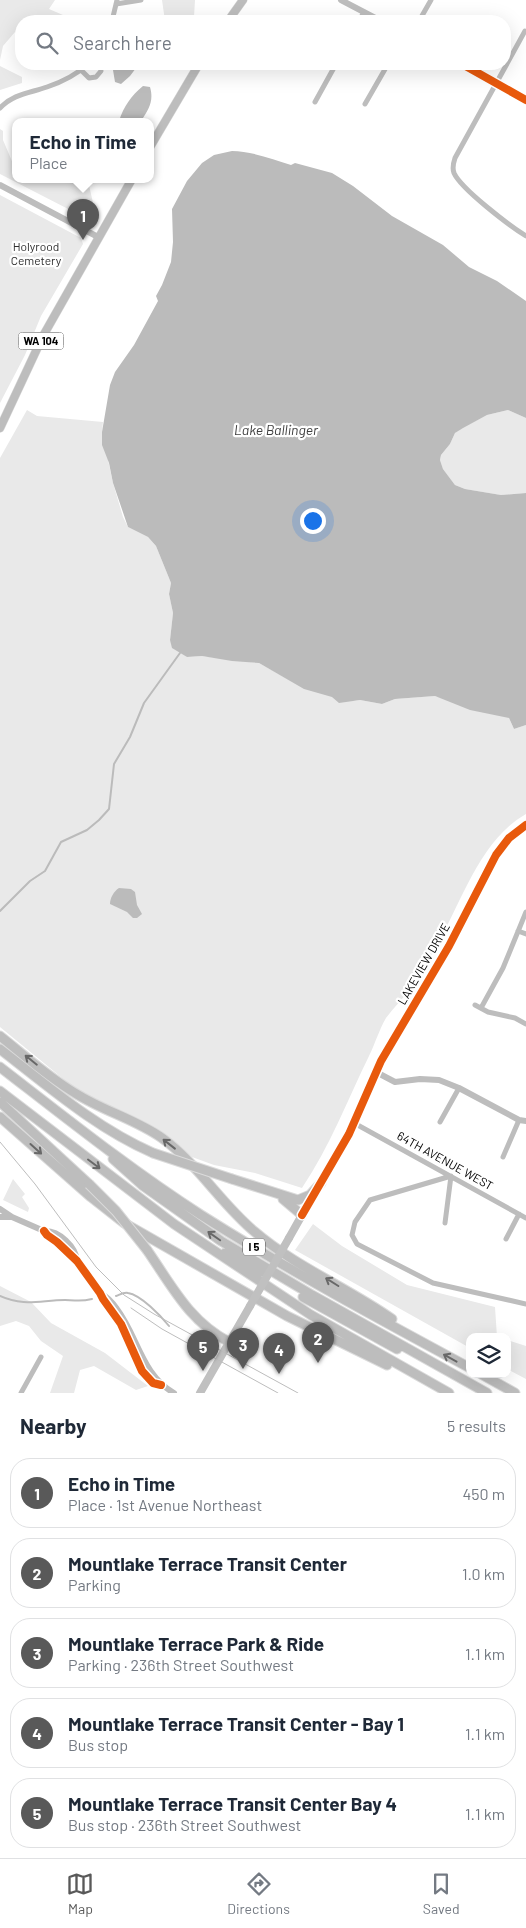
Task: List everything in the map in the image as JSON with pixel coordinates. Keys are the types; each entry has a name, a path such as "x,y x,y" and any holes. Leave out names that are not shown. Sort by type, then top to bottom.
{"highway":[{"path":"0,1036 55,1080 76,1094 128,1118 163,1139 192,1164 234,1213 265,1240 389,1317 431,1347"},
{"path":"0,1049 112,1133 153,1153 292,1200 302,1200 310,1195 321,1183"},
{"name":"I 5","path":"0,1067 86,1133 216,1224 290,1270 466,1366"},
{"name":"I 5","path":"0,1091 185,1232 304,1310 449,1393"},
{"path":"0,1102 89,1184 123,1219 194,1317 208,1329 229,1342"},
{"path":"0,1116 91,1197 124,1223 287,1316 443,1393"},
{"path":"86,1133 142,1185 221,1240 312,1295 487,1393"},
{"path":"276,1194 302,1215"},
{"path":"185,1232 257,1269 329,1312 479,1393"},
{"path":"488,1378 515,1393"}],"main road":[{"path":"232,15 243,0"},
{"path":"154,140 195,70"},
{"name":"WA 104","path":"0,428 43,336 130,183"},
{"path":"200,1393 302,1215"}],"street":[{"path":"113,15 116,2 141,0"},
{"path":"341,0 370,15"},
{"path":"422,15 431,0"},
{"path":"511,56 525,30"},
{"path":"0,108 8,100 64,81 80,70 88,78 96,77 101,70"},
{"path":"315,102 333,70"},
{"path":"365,104 385,70"},
{"path":"473,70 526,100"},
{"path":"504,70 455,158 452,167 458,179 500,218 526,236"},
{"path":"0,185 98,237"},
{"name":"LAKEVIEW DRIVE","path":"302,1215 354,1123 376,1072 449,946 500,849 513,833 526,825"},
{"path":"481,1008 503,968 526,912"},
{"path":"518,931 526,934"},
{"path":"475,1005 526,1024"},
{"path":"376,1072 395,1082 420,1079 440,1080 523,1121 503,1157"},
{"path":"440,1122 459,1088"},
{"name":"64TH AVENUE WEST","path":"354,1123 526,1218"},
{"path":"444,1223 451,1176 400,1189 370,1200 356,1222 352,1235 354,1240 368,1250 433,1284 526,1304"},
{"path":"0,1209 12,1217 44,1231 50,1231 64,1239 76,1255 77,1261 100,1292 107,1296 120,1313 148,1369 161,1385 174,1393"},
{"path":"506,1239 519,1214"},
{"path":"0,1217 12,1217"},
{"path":"21,1393 41,1357"}],"green space":[{"path":"0,0 55,0 49,9 63,15 15,15 15,32 3,46 0,60"},
{"path":"162,0 195,0 194,15 164,15"},
{"path":"0,66 22,77 22,83 0,90"},
{"path":"0,129 3,131 3,140 12,161 12,180 0,174"},
{"path":"18,183 75,183 77,185 88,183 94,207 85,213 74,212"},
{"name":"Holyrood Cemetery","path":"0,195 81,238 83,244 41,316 25,355 0,403"},
{"path":"27,410 37,416 103,422 102,432 113,483 123,517 128,527 148,537 156,546 171,583 169,594 173,613 170,640 187,657 202,656 259,663 295,683 353,701 360,700 382,704 395,699 435,696 508,716 514,729 526,725 526,814 510,825 484,856 463,892 424,968 407,993 386,1018 330,1140 302,1188 255,1173 214,1165 192,1157 147,1124 86,1094 67,1082 0,1027 0,458"},
{"path":"508,410 526,418 526,493 501,495 465,489 455,485 443,469 440,460 441,455 450,444 455,433 487,415"},
{"path":"13,1179 25,1194 22,1197 29,1208 28,1212 3,1200"},
{"path":"313,1224 342,1246 407,1285 495,1307 497,1333 466,1333 466,1346 295,1250"},
{"path":"0,1286 31,1302 51,1323 105,1353 148,1386 136,1390 94,1366 80,1370 74,1393 50,1393 63,1356 41,1341 29,1326 16,1321 0,1326"},
{"path":"511,1341 526,1346 526,1379 511,1371"}],"water":[{"path":"113,70 134,70 121,84 115,82"},
{"path":"143,86 150,87 151,101 143,118 120,118 128,102"},
{"name":"Lake Ballinger","path":"232,151 254,154 291,165 295,163 332,173 353,186 392,216 443,245 469,267 497,281 526,301 526,418 508,410 487,415 455,433 450,444 441,455 440,460 443,469 455,485 465,489 501,495 526,493 526,725 514,729 509,718 470,710 435,696 395,699 382,704 360,700 339,703 332,697 304,689 259,663 202,656 187,657 172,648 170,640 173,613 169,594 171,583 156,546 148,537 128,527 102,445 102,432 110,385 115,372 134,345 158,301 156,296 171,262 173,242 172,209 187,181 202,163 214,155"},
{"path":"119,888 131,889 135,892 137,905 142,914 137,918 133,918 127,912 110,904 115,891"}],"waterway":[{"path":"0,911 30,881 45,871 61,842 87,830 109,809 114,764 130,737 144,703 180,653"},
{"path":"116,1296 127,1293 139,1298 169,1326"},
{"path":"0,1296 25,1302 81,1301 92,1299"}],"tram line":[{"path":"0,1142 35,1184 96,1267 124,1295 154,1314 298,1393"},
{"path":"131,1308 162,1329 278,1393"}],"cycle path":[{"path":"473,70 526,100"},
{"path":"302,1215 349,1134 381,1061 449,946 496,855 509,838 526,825"},
{"path":"44,1231 77,1261 121,1324 142,1371 153,1383 161,1385"}],"place":[{"name":"Echo in Time","path":"83,240"},
{"name":"Mountlake Terrace Transit Center","path":"318,1363"},
{"name":"Mountlake Terrace Park & Ride","path":"243,1369"},
{"name":"Mountlake Terrace Transit Center Bay 4","path":"203,1371"},
{"name":"Mountlake Terrace Transit Center - Bay 1","path":"279,1374"}]}
